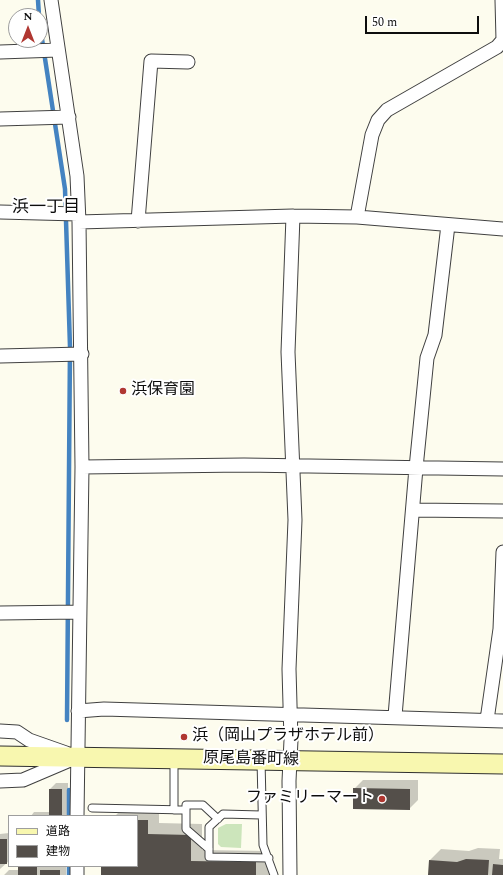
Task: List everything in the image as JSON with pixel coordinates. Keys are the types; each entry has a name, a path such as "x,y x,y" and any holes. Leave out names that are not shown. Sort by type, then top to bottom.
{"main road":[{"name":"原尾島番町線","path":"0,756 503,764"}],"street":[{"path":"52,0 49,51 59,118 77,176 72,216 74,354 82,467 72,612 78,711 77,815"},
{"path":"357,218 372,136 378,120 387,110 497,47 502,40 502,0"},
{"path":"0,52 49,51"},
{"path":"138,221 151,61 188,62"},
{"path":"0,119 59,118"},
{"path":"0,212 138,221 293,216 357,218 503,229"},
{"path":"290,875 289,670 295,520 288,352 293,216"},
{"path":"395,716 427,358 435,335 448,225"},
{"path":"0,356 74,354"},
{"path":"82,467 293,466 503,469"},
{"path":"413,510 503,511"},
{"path":"487,720 500,629 503,552"},
{"path":"0,613 72,612"},
{"path":"78,711 104,709 395,716 503,721"},
{"path":"0,731 17,732 29,740 77,757"},
{"path":"0,781 23,780 77,757"}],"lane":[{"path":"174,759 174,810"},
{"path":"261,760 261,816 263,825 263,845 274,875"},
{"path":"209,850 186,829 186,805 203,805 218,818"},
{"path":"92,808 186,810"},
{"path":"261,816 223,814 209,827 209,857 269,858"}],"green space":[{"path":"226,824 242,824 241,848 221,847 218,844 218,828"}],"building":[{"path":"353,788 410,789 410,810 353,809"},
{"path":"49,789 62,789 62,815 49,815"},
{"path":"138,820 148,820 148,834 191,835 191,861 256,862 256,875 101,875 101,867 138,867"},
{"path":"0,839 7,839 7,864 0,864"},
{"path":"466,859 489,860 488,875 428,875 429,860 457,862"},
{"path":"493,864 503,865 503,875 492,875"},
{"path":"18,867 37,867 37,875 18,875"},
{"path":"40,870 60,870 60,875 40,875"}],"waterway":[{"path":"38,0 38,8"},
{"path":"43,48 65,189 70,347 67,720"},
{"path":"69,790 69,815"},
{"path":"69,867 69,875"}],"place":[{"name":"浜保育園","path":"123,391"},
{"name":"浜（岡山プラザホテル前）","path":"184,737"},
{"name":"ファミリーマート","path":"382,799"}],"district":[{"name":"浜一丁目","path":"46,209"}]}
